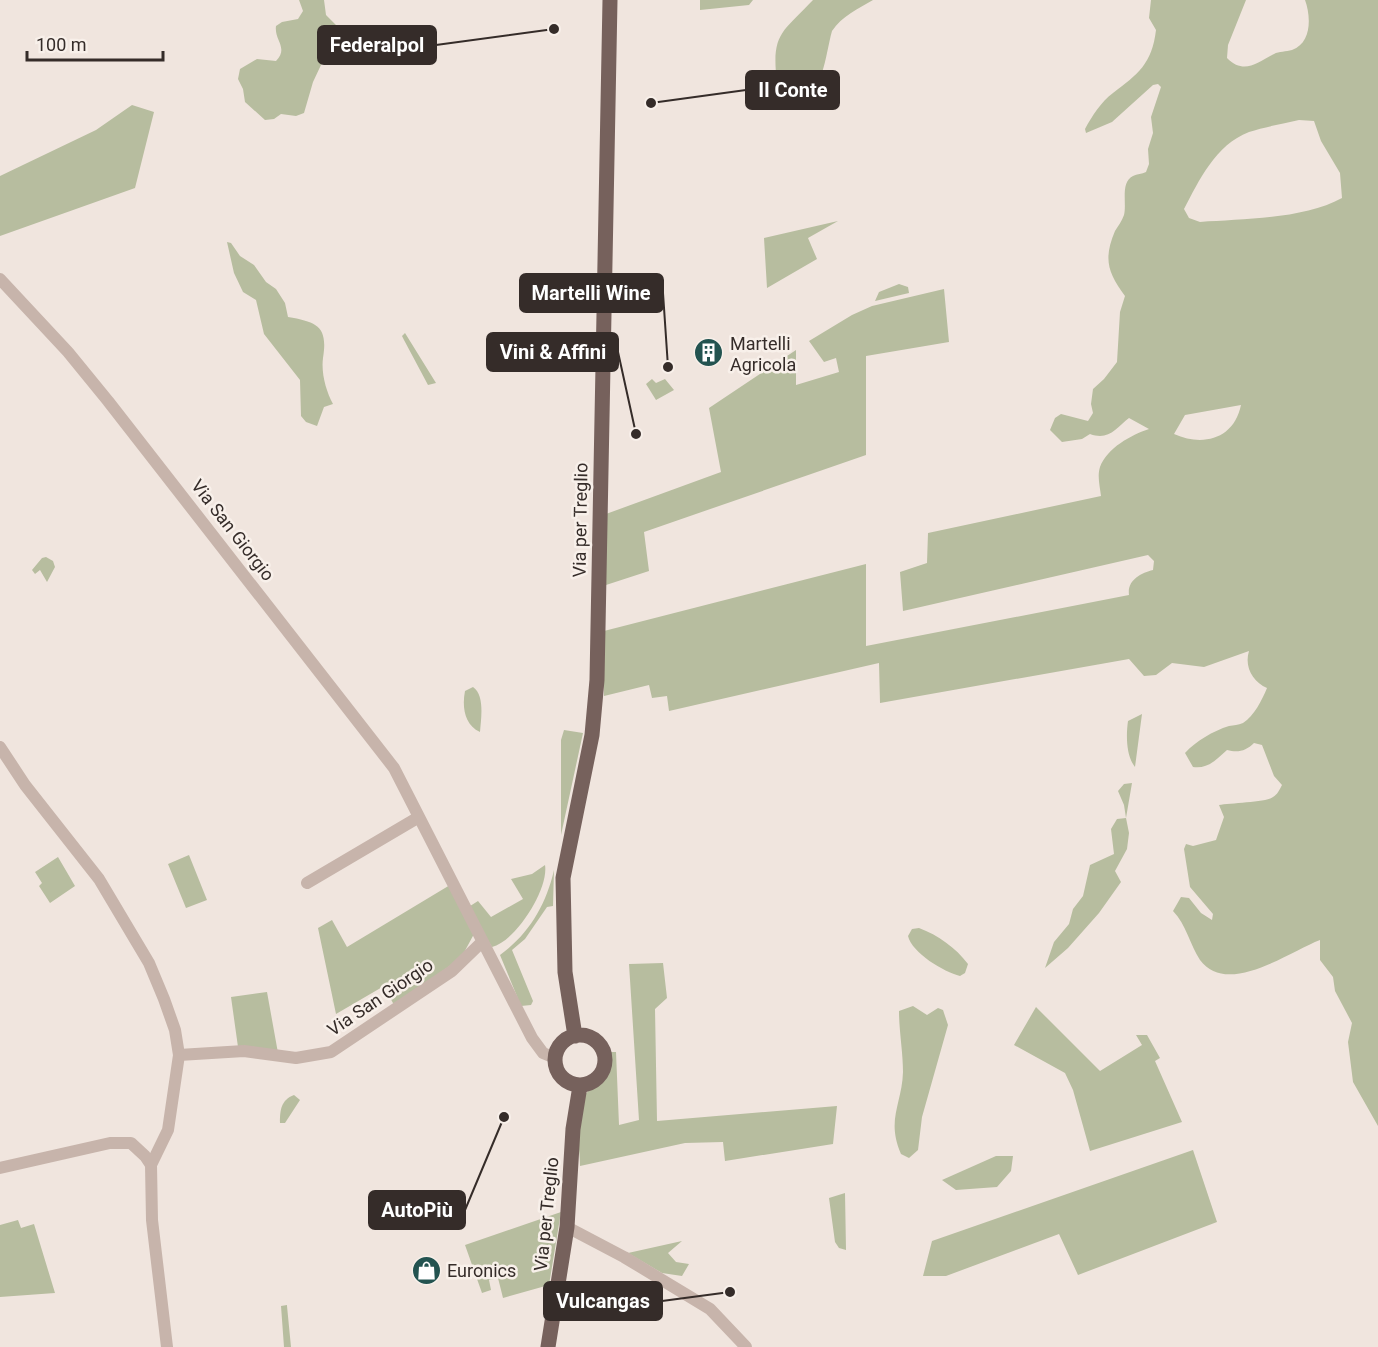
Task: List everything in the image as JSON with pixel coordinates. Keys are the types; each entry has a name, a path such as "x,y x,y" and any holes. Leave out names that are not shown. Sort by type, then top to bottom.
{"main road":[{"name":"Via per Treglio","path":"575,1035 565,972 563,878 592,735 597,680 610,0"},
{"path":"575,1035 582,1035 597,1041 602,1046 606,1061 601,1076 580,1086 564,1079 557,1070 555,1058 560,1046 575,1035"},
{"name":"Via per Treglio","path":"548,1347 567,1227 573,1129 580,1086"}],"street":[{"name":"Via San Giorgio","path":"0,279 68,352 348,706 394,768 537,1047 555,1058"},
{"path":"0,747 25,785 99,879 149,963 175,1030 179,1055 168,1130 151,1165 152,1220 166,1347"},
{"path":"307,883 419,817"},
{"name":"Via San Giorgio","path":"179,1055 244,1051 296,1059 331,1052 452,971 482,942"},
{"path":"0,1168 110,1143 131,1143 151,1165"},
{"path":"567,1227 624,1257 710,1308 746,1347"}],"green space":[{"path":"299,0 324,0 326,15 337,26 336,33 313,82 304,113 296,116 281,114 274,119 265,120 245,102 243,89 238,79 240,69 257,59 276,61 280,56 281,48 276,26 282,22 298,19 303,11"},
{"path":"700,0 753,0 749,5 700,10"},
{"path":"813,0 873,0 845,17 832,31 818,83 805,99 796,104 777,83 776,54 781,35"},
{"path":"1151,0 1246,0 1228,45 1227,58 1245,67 1276,53 1299,46 1306,35 1309,21 1305,0 1378,0 1378,1126 1353,1082 1348,1042 1352,1023 1335,991 1333,977 1320,960 1320,940 1258,968 1242,973 1226,974 1212,970 1200,960 1173,911 1181,897 1189,898 1201,913 1212,920 1213,914 1190,887 1184,849 1186,844 1193,846 1216,840 1224,817 1219,805 1270,799 1276,795 1282,785 1274,776 1262,745 1254,743 1242,751 1227,750 1212,763 1203,767 1193,767 1185,753 1194,744 1211,734 1243,723 1257,707 1267,688 1251,673 1248,663 1249,651 1204,667 1172,663 1156,675 1144,676 1129,659 880,703 879,663 669,711 667,696 652,698 649,685 604,696 604,631 866,564 866,646 1129,595 1133,581 1140,575 1153,570 1154,561 1148,555 903,611 900,572 927,563 928,533 1101,496 1099,474 1103,460 1120,443 1149,429 1129,418 1107,435 1090,434 1082,439 1062,442 1050,430 1055,418 1061,414 1088,421 1093,413 1091,404 1093,389 1117,362 1120,312 1125,296 1111,273 1109,250 1115,231 1124,215 1127,183 1133,176 1146,172 1149,164 1148,149 1153,133 1151,117 1161,87 1158,84 1153,85 1112,122 1086,133 1085,129 1105,101 1137,74 1147,60 1156,30 1149,18","holes":["1299,120 1314,121 1321,141 1340,173 1342,198 1310,210 1273,217 1200,222 1189,218 1184,209 1209,165 1227,146 1249,132","1241,405 1232,426 1216,437 1196,440 1174,434 1185,415"]},
{"path":"132,105 154,112 135,188 0,236 0,176 96,130"},
{"path":"838,221 808,238 817,259 767,288 764,238"},
{"path":"227,242 231,243 240,256 254,265 266,282 276,289 285,303 288,317 314,324 322,333 324,339 323,376 333,404 324,407 317,426 306,422 301,416 300,380 264,334 256,300 243,292 234,273"},
{"path":"899,284 908,287 909,293 875,301 879,292"},
{"path":"944,289 949,342 866,356 866,455 644,532 649,571 606,585 606,514 721,472 709,408 796,350 796,385 839,372 836,358 824,362 809,341 852,315 872,306"},
{"path":"405,333 436,383 428,385 402,336"},
{"path":"652,379 656,383 665,379 674,390 656,400 646,384"},
{"path":"46,557 53,561 55,567 47,582 40,570 35,574 32,570 42,558"},
{"path":"473,687 481,701 480,732 470,725 464,709 465,691"},
{"path":"1142,714 1135,767 1128,751 1128,721"},
{"path":"564,730 583,733 561,835 561,740"},
{"path":"1132,783 1126,818 1118,791 1124,784"},
{"path":"1126,818 1129,833 1127,849 1115,871 1121,882 1099,913 1068,948 1045,968 1054,942 1069,924 1073,909 1083,896 1090,865 1114,854 1111,829 1117,819"},
{"path":"189,855 207,900 186,908 168,864"},
{"path":"58,857 75,886 50,903 39,886 42,883 35,872"},
{"path":"545,865 542,887 529,913 511,935 492,947 467,908 478,901 491,917 523,899 511,879 532,874"},
{"path":"554,870 553,906 547,907 525,939 512,950 533,1001 531,1005 521,1006 500,955 520,938 535,918 551,883"},
{"path":"450,885 474,934 461,958 394,1005 384,986 336,1014 318,928 332,920 347,947"},
{"path":"919,928 940,938 952,947 968,964 965,973 960,976 922,955 908,936 912,929"},
{"path":"663,963 667,998 655,1009 657,1121 837,1106 833,1144 725,1161 723,1142 685,1143 580,1166 578,1109 581,1100 608,1072 611,1052 616,1052 619,1125 639,1120 629,964"},
{"path":"267,992 278,1053 238,1047 231,997"},
{"path":"913,1006 927,1015 938,1008 943,1010 948,1025 922,1117 918,1150 909,1158 901,1154 895,1122 903,1072 899,1011"},
{"path":"1036,1007 1100,1071 1142,1045 1136,1035 1147,1035 1160,1058 1155,1061 1182,1122 1090,1151 1073,1090 1065,1073 1014,1045"},
{"path":"294,1095 300,1100 285,1123 280,1123 282,1106"},
{"path":"1193,1150 1217,1222 1078,1275 1059,1234 946,1276 923,1276 932,1241"},
{"path":"996,1156 1013,1156 1011,1171 997,1187 956,1190 942,1180"},
{"path":"845,1193 846,1250 839,1248 835,1242 829,1198"},
{"path":"561,1212 549,1285 503,1298 498,1278 489,1280 491,1290 482,1293 465,1245"},
{"path":"18,1220 21,1228 34,1224 55,1293 0,1297 0,1225"},
{"path":"682,1241 668,1253 676,1262 689,1264 682,1276 662,1273 628,1253"},
{"path":"287,1305 291,1347 284,1347 281,1306"}],"place":[{"name":"Federalpol","path":"554,29"},
{"name":"Il Conte","path":"651,103"},
{"name":"Martelli Agricola","path":"709,353"},
{"name":"Martelli Wine","path":"668,367"},
{"name":"Vini & Affini","path":"636,434"},
{"name":"AutoPiù","path":"504,1117"},
{"name":"Euronics","path":"426,1270"},
{"name":"Vulcangas","path":"730,1292"}]}
